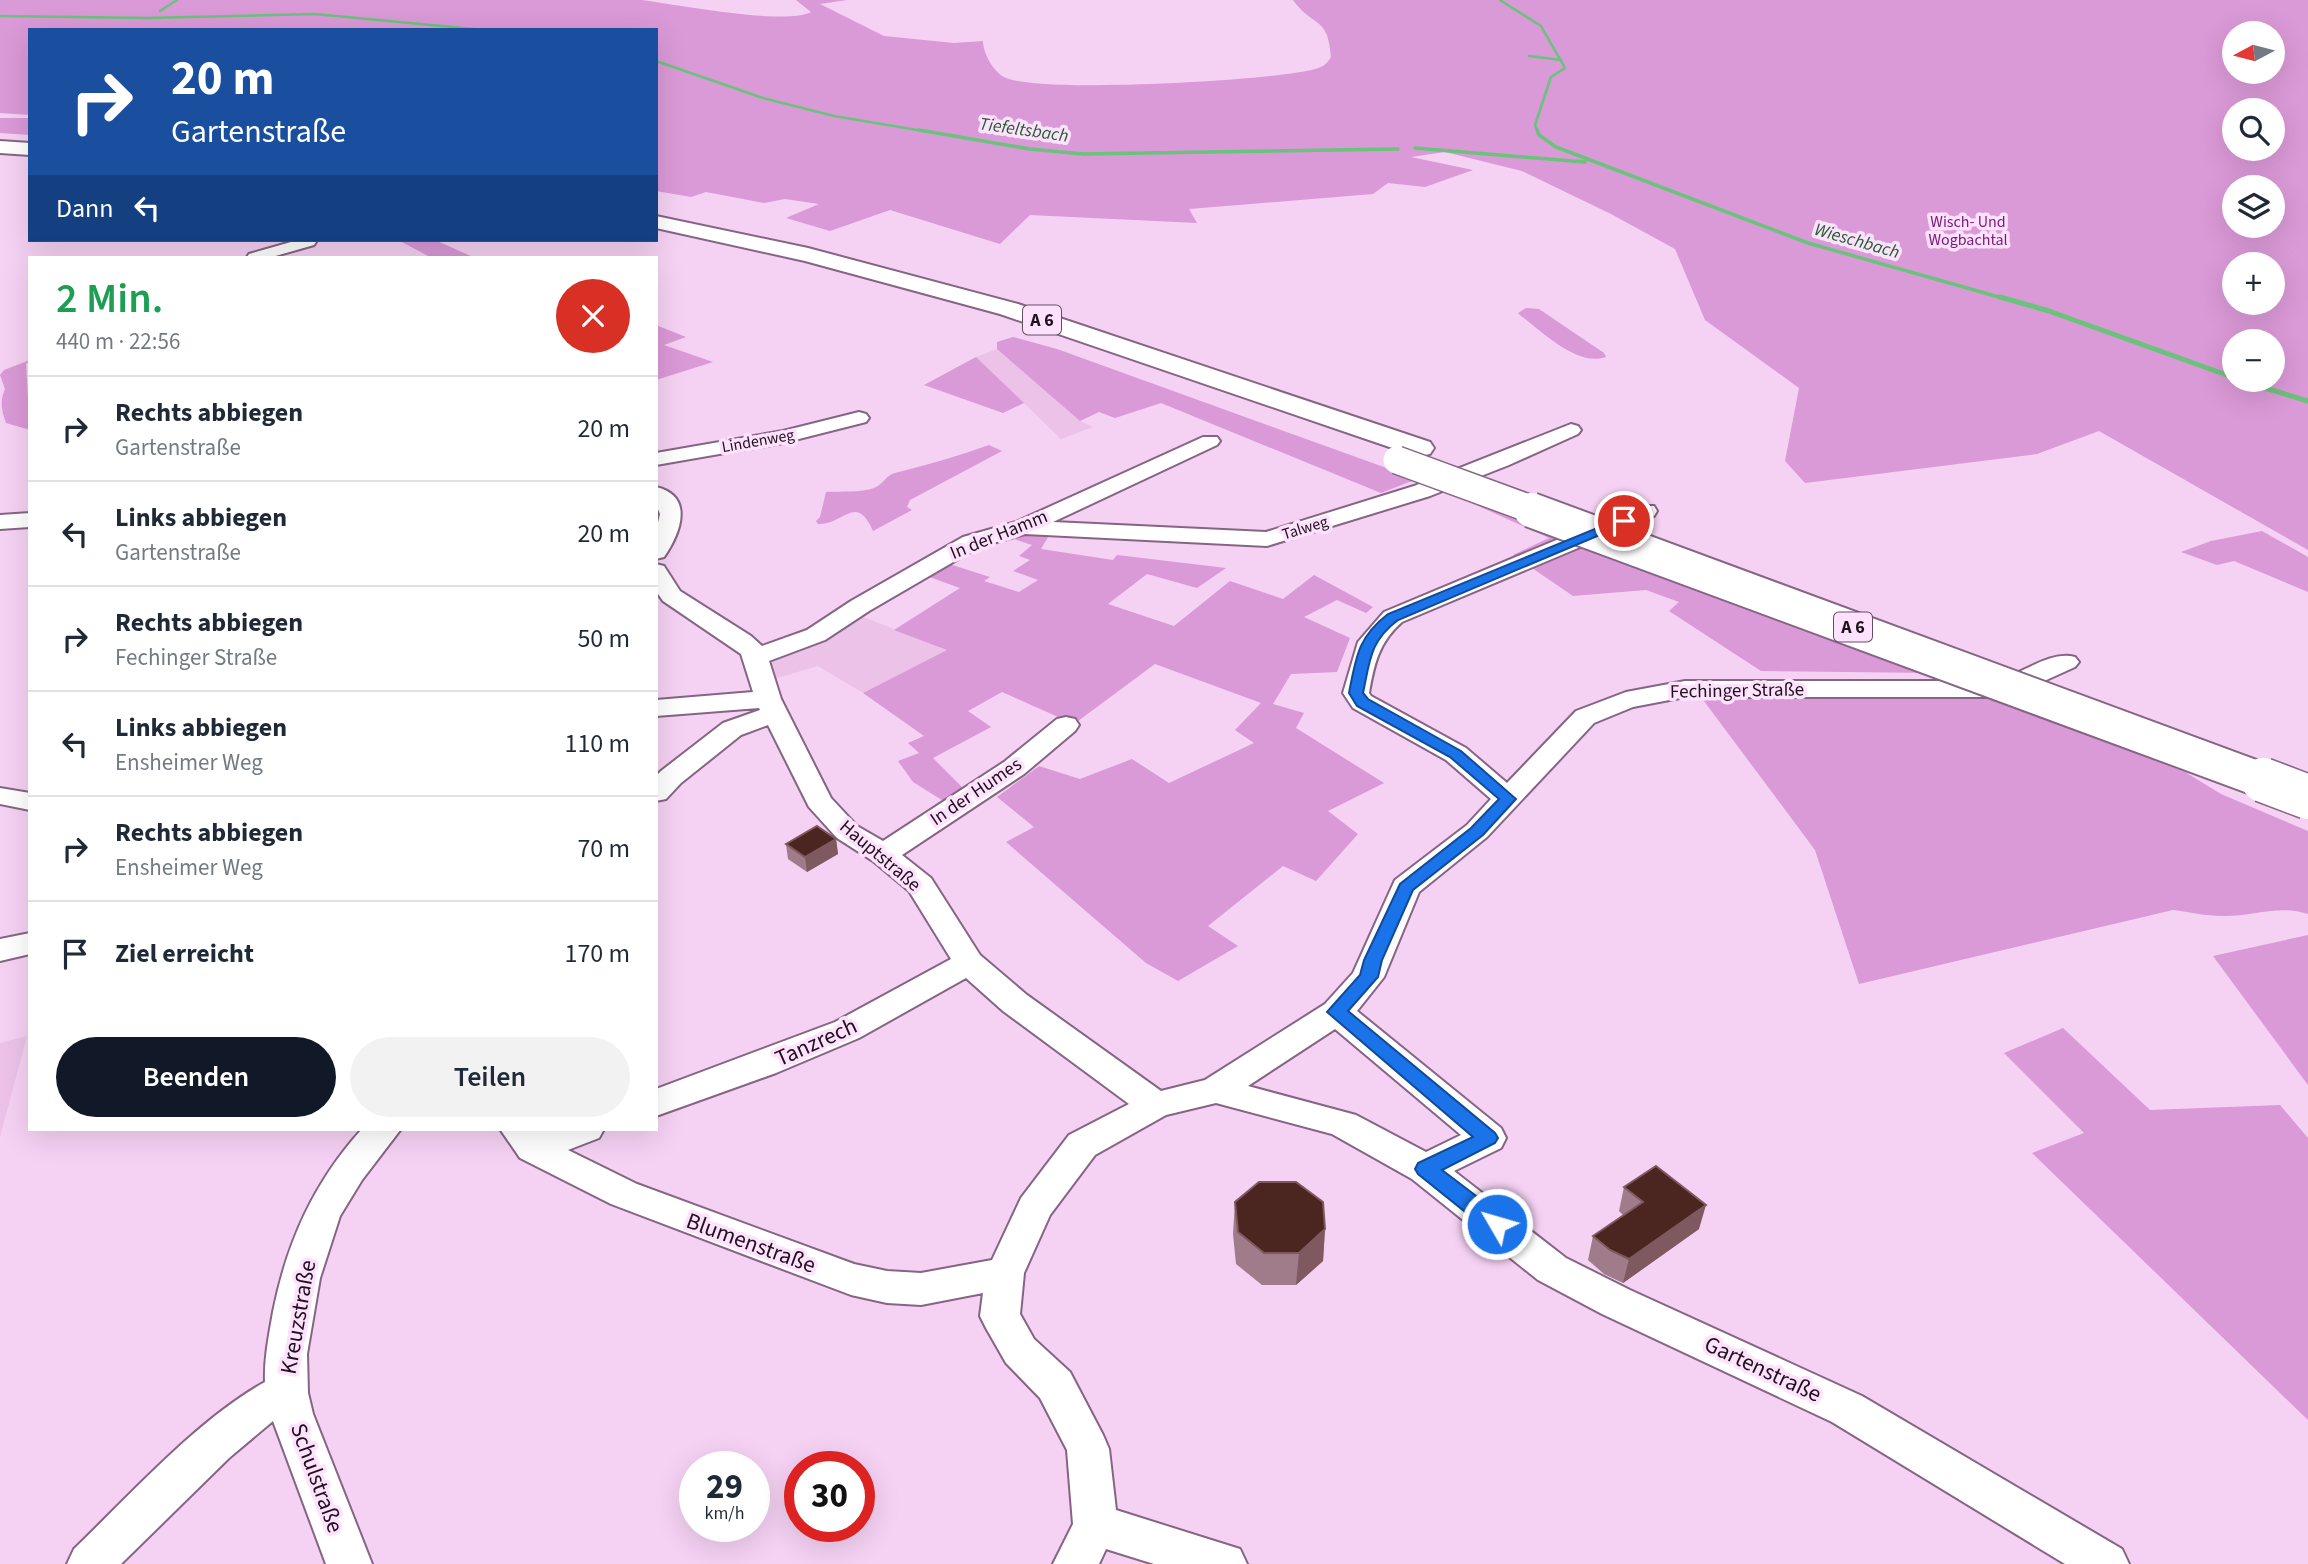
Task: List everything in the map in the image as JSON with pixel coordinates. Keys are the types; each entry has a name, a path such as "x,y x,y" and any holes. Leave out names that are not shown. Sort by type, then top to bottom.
{"highway":[{"path":"0,139 28,141"},
{"path":"0,147 28,149"},
{"name":"A 6","path":"658,222 808,255 1009,309 1409,454 2308,772"},
{"name":"A 6","path":"658,233 816,270 988,317 1121,360 1282,421 1409,454 2308,797"}],"street":[{"path":"259,256 308,242"},
{"name":"Lindenweg","path":"658,459 783,437 859,418"},
{"name":"Talweg","path":"1024,527 1267,539 1423,491 1502,461 1571,430"},
{"name":"In der Hamm","path":"756,657 816,635 957,549 989,536 1024,527 1210,441"},
{"path":"658,495 671,508 673,516 671,526 658,549"},
{"path":"1508,799 1456,754 1362,702 1356,693 1365,649 1376,630 1393,617 1646,511"},
{"path":"0,523 28,520"},
{"path":"658,578 664,600 742,641 756,657"},
{"name":"Hauptstraße","path":"756,657 771,706 819,802 847,832 883,854 920,885 969,963 1015,1003 1156,1105"},
{"name":"Fechinger Straße","path":"1095,1525 1088,1449 1055,1384 1020,1351 1000,1316 1005,1273 1034,1208 1082,1145 1156,1105 1216,1090 1337,1012 1368,977 1406,887 1477,831 1585,717 1626,700 1662,692 1706,689 1995,690 2015,685 2066,662"},
{"path":"658,708 771,706"},
{"path":"658,791 671,777 732,729 771,706"},
{"name":"In der Humes","path":"883,854 1014,768 1066,725"},
{"path":"0,796 28,802"},
{"path":"0,950 28,943"},
{"name":"Tanzrech","path":"658,1102 764,1065 847,1030 969,963"},
{"path":"1337,1012 1488,1138 1425,1169"},
{"name":"Gartenstraße","path":"1216,1090 1343,1124 1425,1169 1552,1269 1616,1302 1847,1409 2106,1564"},
{"name":"Kreuzstraße","path":"90,1564 214,1444 262,1405 287,1391 286,1360 301,1278 321,1216 365,1148 381,1131"},
{"path":"526,1138 573,1131"},
{"name":"Blumenstraße","path":"526,1138 624,1194 851,1279 887,1287 921,1289 1005,1273"},
{"name":"Schulstraße","path":"287,1391 296,1424 349,1564"},
{"path":"1076,1564 1095,1525 1224,1564"}],"shaded area":[{"path":"997,349 1080,421 1093,427 1061,439 976,357"},
{"path":"856,614 947,650 863,693 818,666 767,681 760,658"},
{"path":"27,1036 0,1137 0,1043"}],"green space":[{"name":"Wisch- Und Wogbachtal","path":"0,0 641,0 729,13 779,17 811,12 796,0 847,0 820,4 884,36 954,43 983,41 989,61 1004,77 1060,85 1106,85 1254,78 1320,67 1331,57 1327,34 1293,0 2308,0 2308,550 2099,431 2037,454 1805,483 1785,461 1799,388 1705,320 1675,249 1611,214 1522,171 1445,152 1411,157 1473,170 1425,187 1388,183 1373,194 1189,209 1197,223 1030,215 1000,244 890,210 830,231 786,218 819,204 785,199 764,203 706,192 691,197 658,191 658,28 28,28 28,115 0,113"},
{"path":"0,118 28,118 28,135 0,133"},
{"path":"402,242 439,242 471,256 428,256"},
{"path":"1526,308 1539,309 1606,357 1595,359 1572,353 1518,313"},
{"path":"658,326 686,337 664,345 713,362 658,379"},
{"path":"1013,337 1057,349 1417,479 1381,493 1161,403 1115,418 1099,412 1080,421 997,349 997,342"},
{"path":"976,357 1024,403 1003,413 924,385"},
{"path":"28,361 28,429 6,423 2,405 5,389 0,375 4,370"},
{"path":"989,445 1002,451 910,500 907,507 912,510 873,531 867,520 855,512 827,523 818,524 816,521 820,517 826,492 869,490 892,474"},
{"path":"1432,485 1937,673 1761,671 1669,611 1679,602 1646,590 1573,596 1513,555 1549,538"},
{"path":"2262,531 2308,557 2308,592 2234,561 2217,565 2181,552 2211,541"},
{"path":"1051,532 1041,549 1113,560 1117,555 1226,568 1197,588 1147,574 1108,604 1174,626 1230,581 1283,599 1314,575 1373,607 1366,613 1337,600 1304,617 1350,638 1337,672 1291,674 1273,704 1304,713 1296,728 1384,783 1328,811 1358,834 1316,881 1283,866 1208,926 1238,946 1178,981 1146,963 1006,842 1034,827 997,797 1039,766 1080,779 1132,759 1169,783 1254,743 1235,730 1261,703 1155,664 1074,724 1002,692 968,711 991,727 933,758 966,791 945,802 913,782 898,761 919,753 908,743 924,736 863,693 947,650 894,630 960,588 924,575 946,563 990,577 984,581 1019,592 1038,580 1013,571 1030,560 1019,556 1032,545 1008,537 1017,533"},
{"path":"1698,693 1985,696 2185,772 2221,794 2308,831 2308,914 2286,910 2216,916 2173,910 1859,984 1815,850"},
{"path":"2308,935 2308,1085 2213,956"},
{"path":"2063,1028 2150,1110 2280,1105 2308,1138 2308,1420 2032,1153 2084,1133 2004,1053"}],"building":[{"path":"817,826 836,839 805,857 786,844"},
{"path":"1656,1166 1706,1205 1629,1259 1610,1250 1593,1236 1643,1202 1624,1187"},
{"path":"1259,1182 1296,1182 1323,1202 1325,1229 1299,1253 1264,1253 1238,1232 1235,1202"}],"waterway":[{"path":"160,11 177,0"},
{"path":"1500,0 1541,26 1560,60"},
{"name":"Tiefeltsbach","path":"0,16 147,18 314,14 463,28"},
{"path":"1529,56 1560,60"},
{"path":"1538,132 1535,125 1551,77 1565,68 1560,60"},
{"name":"Tiefeltsbach","path":"658,62 763,98 834,116 929,132"},
{"name":"Tiefeltsbach","path":"919,130 1030,149 1083,154 1398,149"},
{"name":"Wieschbach","path":"1537,130 1539,135 1556,147 1808,243 2006,299"},
{"name":"Tiefeltsbach","path":"1415,148 1585,162"},
{"name":"Wieschbach","path":"2000,297 2049,311 2222,373"},
{"name":"Wieschbach","path":"2278,392 2308,401"}],"route":[{"path":"1497,1224 1425,1169 1488,1138 1337,1012 1368,977 1406,887 1477,831 1508,799 1456,754 1362,702 1356,693 1365,649 1376,630 1393,617 1490,579 1624,521"}]}
